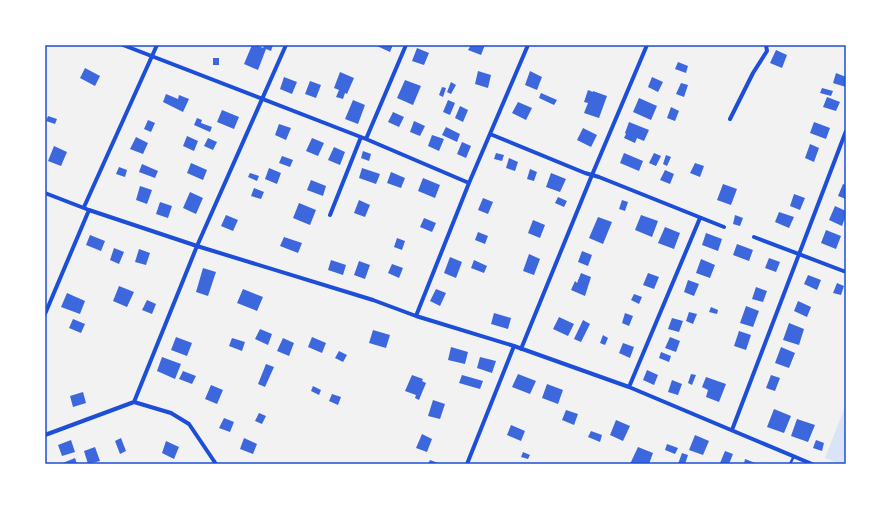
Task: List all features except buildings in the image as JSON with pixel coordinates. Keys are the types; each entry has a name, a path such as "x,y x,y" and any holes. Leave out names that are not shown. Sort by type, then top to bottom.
{"street":[{"path":"123,45 361,137 469,183"},
{"path":"84,207 157,45"},
{"path":"134,402 197,246 286,45"},
{"path":"366,139 406,45"},
{"path":"416,316 469,183 528,45"},
{"path":"521,349 647,45"},
{"path":"730,119 753,73 767,51 766,45"},
{"path":"732,430 846,131"},
{"path":"490,134 585,174 598,176 724,227"},
{"path":"330,215 361,137"},
{"path":"45,193 89,210 197,246 514,346 629,387 812,464"},
{"path":"45,314 89,210"},
{"path":"629,387 700,218"},
{"path":"754,237 846,272"},
{"path":"467,464 514,346"},
{"path":"45,434 134,402 172,413 188,424 216,464"}],"lane":[{"path":"790,464 794,456"}],"shaded area":[{"path":"846,404 846,464 839,464 825,458"}]}
